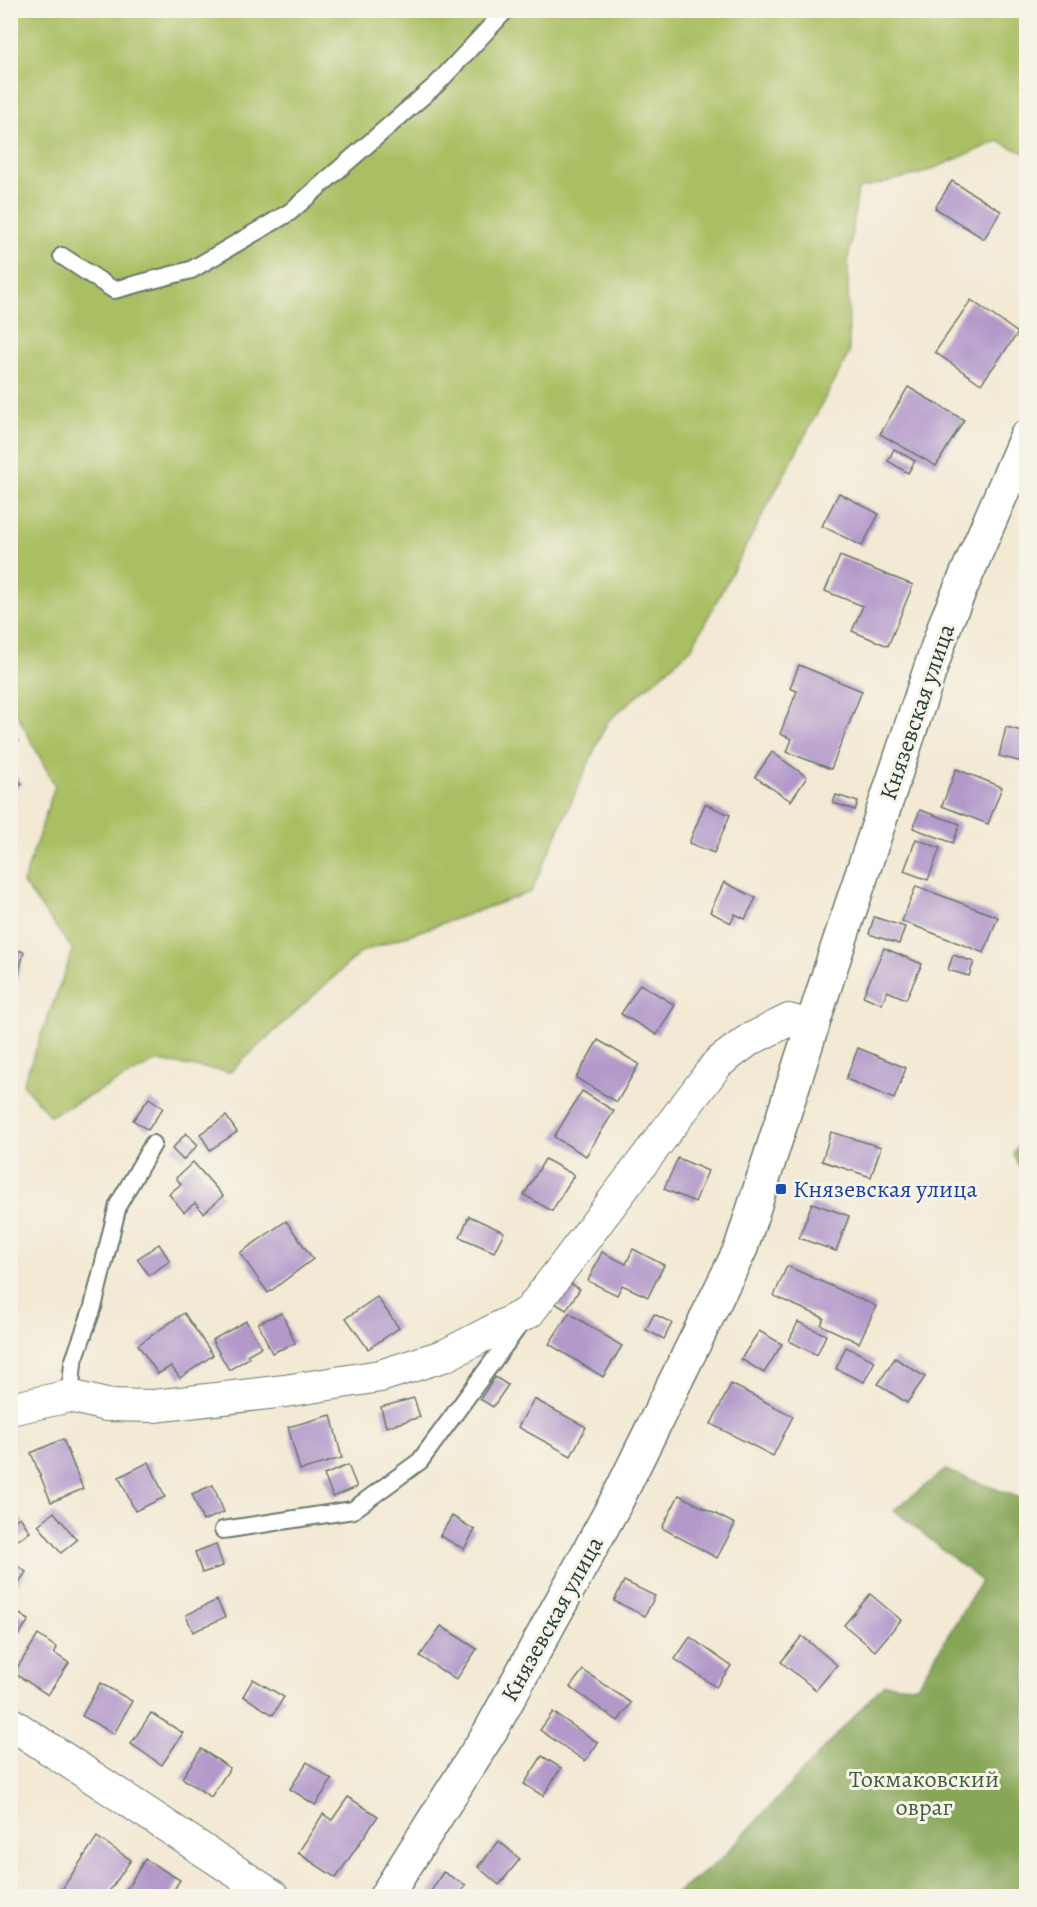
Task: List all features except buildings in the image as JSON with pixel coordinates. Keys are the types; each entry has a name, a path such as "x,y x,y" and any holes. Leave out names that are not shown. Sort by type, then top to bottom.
{"street":[{"name":"Князевская улица","path":"386,1896 491,1730 617,1500 741,1248 831,967 946,622 1026,436"},
{"path":"10,1409 70,1396 106,1405 154,1406 285,1391 380,1376 446,1355 529,1312 718,1063 749,1040 789,1020 813,1027"},
{"path":"10,1723 273,1896"}],"lane":[{"path":"62,256 114,290 191,270 290,212 437,84 506,10"},
{"path":"70,1396 73,1363 93,1307 118,1205 153,1144"},
{"path":"223,1530 353,1510 420,1461 529,1312"}],"green space":[{"path":"10,11 1026,11 1026,154 998,141 923,173 858,189 848,263 849,353 691,649 607,722 531,892 361,952 230,1072 157,1061 50,1116 23,1084 73,950 23,883 55,786 11,703"},
{"path":"1026,1135 1026,1181 1013,1153"},
{"name":"Токмаковский овраг","path":"945,1470 1026,1500 1026,1896 673,1896 721,1859 884,1684 917,1686 981,1581 894,1510"}],"place":[{"name":"Князевская улица","path":"781,1189"}]}
